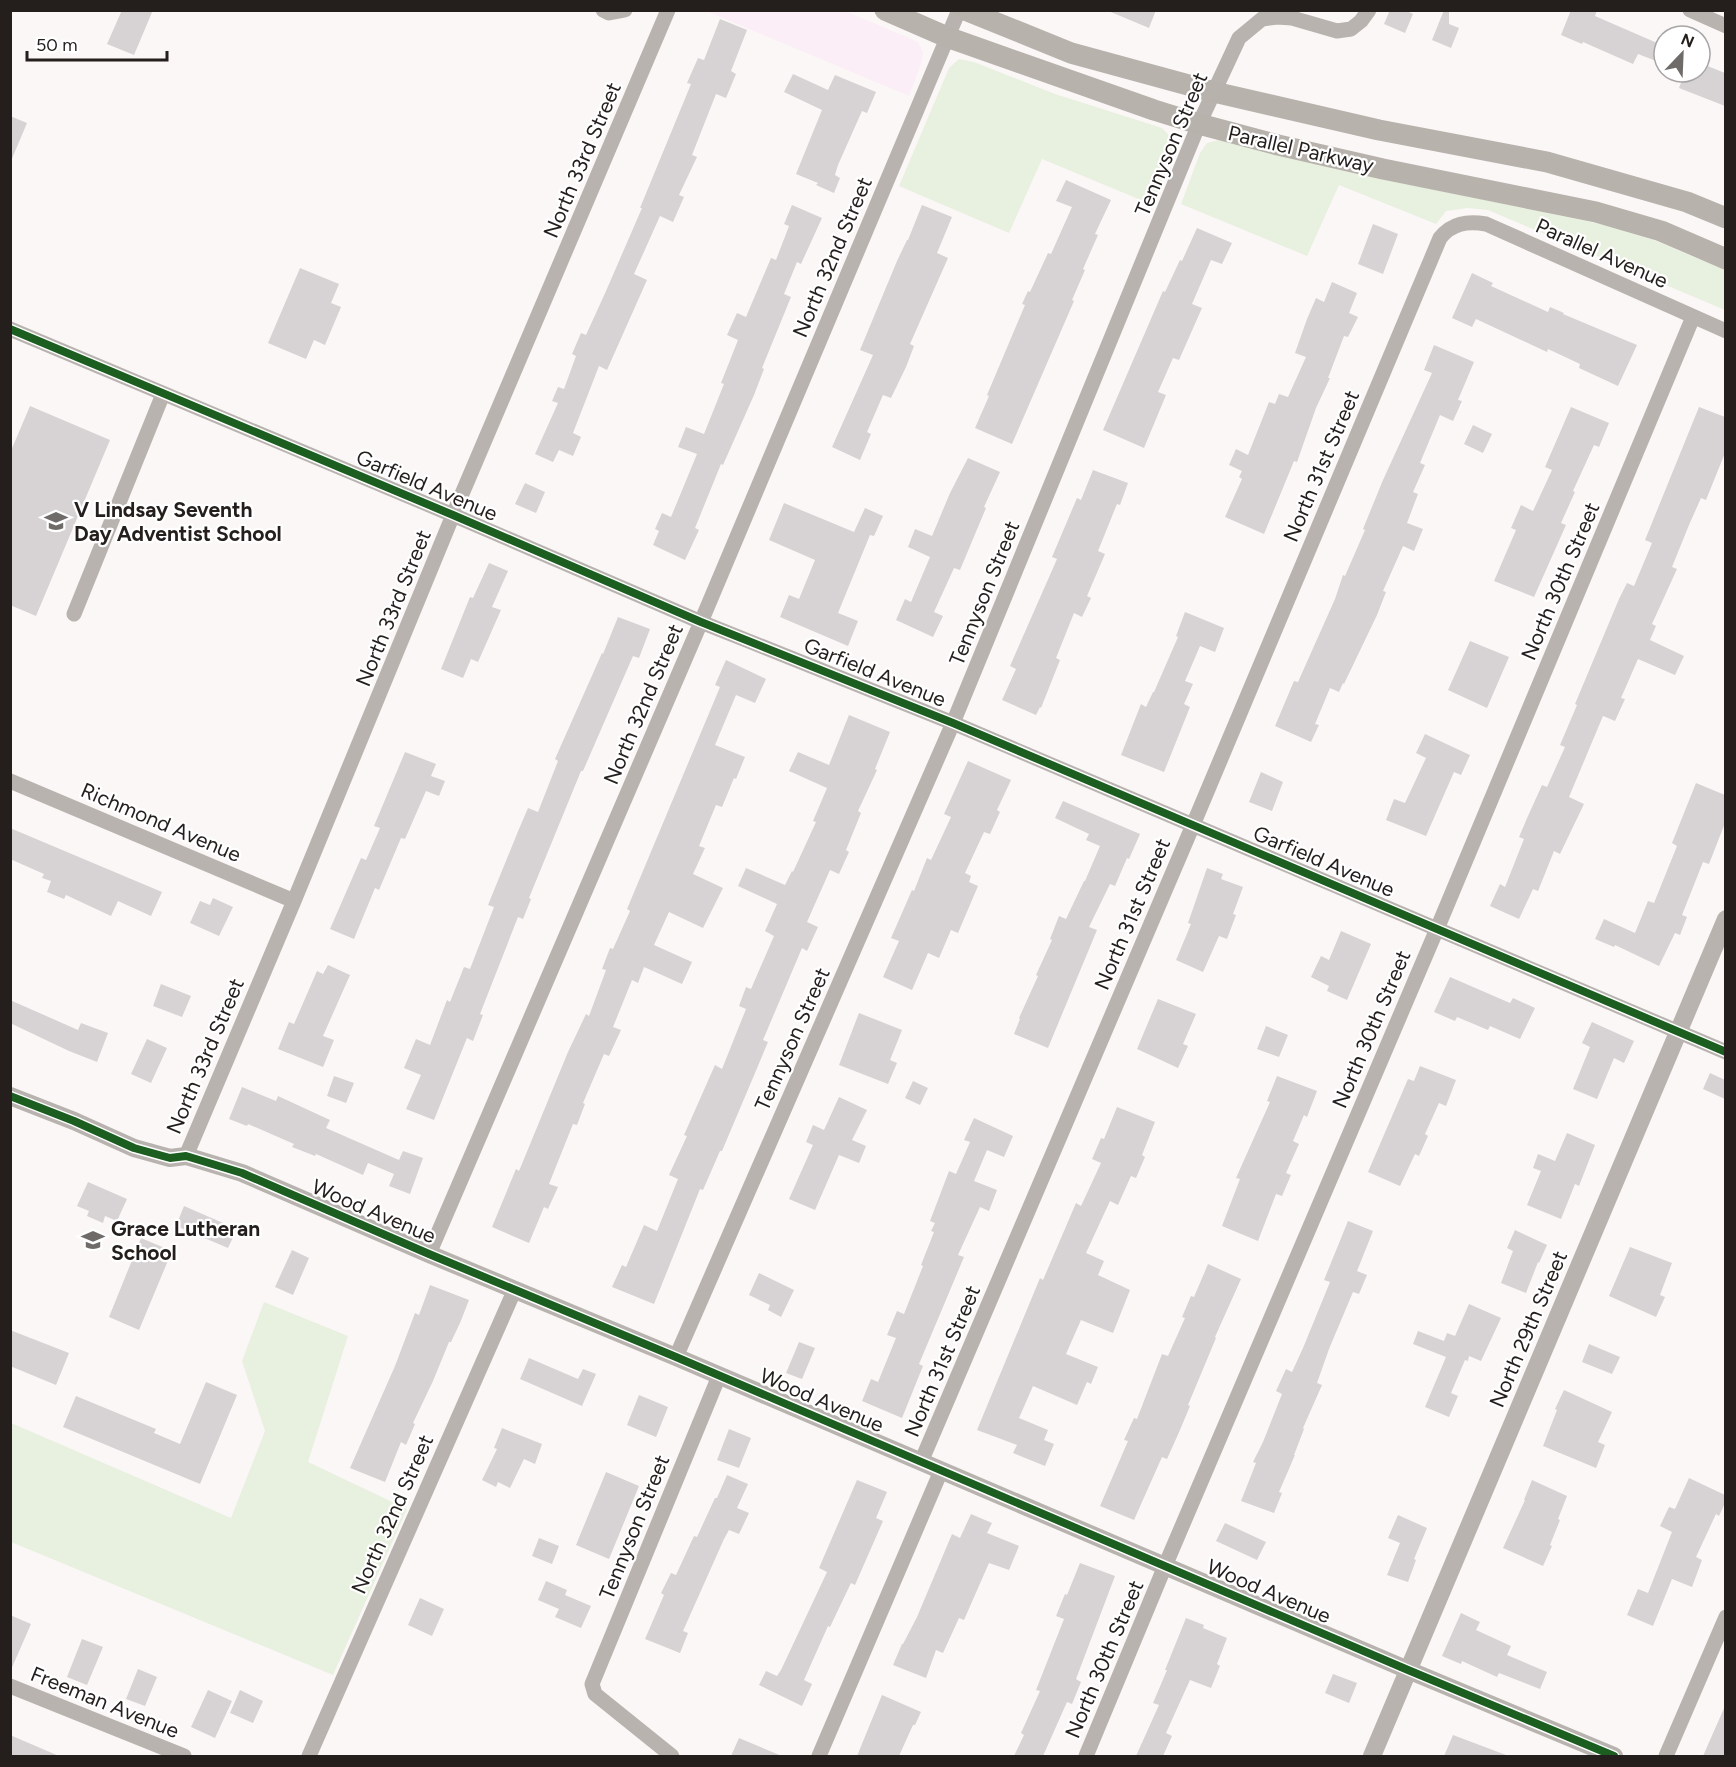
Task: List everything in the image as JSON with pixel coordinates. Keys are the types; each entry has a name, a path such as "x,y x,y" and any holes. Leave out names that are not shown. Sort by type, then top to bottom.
{"main road":[{"name":"Parallel Parkway","path":"885,10 947,37 1199,124 1360,164 1596,212 1661,231 1725,259"},
{"name":"Parallel Parkway","path":"965,10 1071,53 1214,92 1379,130 1547,162 1687,202 1725,218"}],"street":[{"path":"603,10 609,13 625,10"},
{"name":"North 33rd Street","path":"186,1156 453,515 668,10"},
{"name":"North 32nd Street","path":"429,1254 701,622 958,10"},
{"name":"Tennyson Street","path":"676,1357 953,723 1199,124 1239,38 1262,19 1277,17 1292,18 1337,31 1351,29 1369,10"},
{"path":"1690,10 1725,26"},
{"name":"Parallel Avenue","path":"1459,224 1474,222 1486,224 1725,331"},
{"name":"North 31st Street","path":"921,1462 1440,238 1447,229 1459,224"},
{"name":"North 30th Street","path":"1086,1756 1437,929 1693,317"},
{"name":"Garfield Avenue","path":"10,329 701,622 953,723 1725,1052"},
{"path":"74,614 163,394"},
{"name":"Richmond Avenue","path":"10,781 294,901"},
{"name":"North 29th Street","path":"1372,1756 1725,919"},
{"name":"Wood Avenue","path":"10,1096 134,1148 170,1158 186,1156 242,1173 1614,1756"},
{"name":"North 32nd Street","path":"309,1756 515,1289"},
{"name":"Tennyson Street","path":"672,1756 595,1694 592,1684 719,1376"},
{"path":"819,1756 941,1471"},
{"path":"1666,1756 1725,1617"},
{"name":"Freeman Avenue","path":"10,1686 184,1756"}],"shaded area":[{"path":"706,11 845,11 918,42 923,53 921,64 909,96"}],"green space":[{"path":"959,59 974,62 1055,94 1162,128 1174,140 1172,155 1153,205 1042,159 1009,233 899,186 949,68"},
{"path":"1219,140 1338,169 1605,225 1656,241 1725,270 1725,310 1488,210 1467,208 1446,211 1436,224 1339,185 1307,256 1181,204 1200,153 1207,143"},
{"path":"264,1302 348,1336 308,1462 407,1509 333,1675 11,1542 11,1423 231,1518 265,1431 242,1361"}],"building":[{"path":"122,10 153,10 134,55 107,44"},
{"path":"1106,10 1156,10 1149,28"},
{"path":"1390,10 1405,10 1413,14 1405,33 1384,24"},
{"path":"1444,10 1449,10 1449,24 1459,28 1451,48 1432,40"},
{"path":"1571,10 1597,10 1595,16 1652,41 1652,59 1638,54 1633,64 1561,35"},
{"path":"720,19 747,30 731,71 736,74 726,98 716,94 692,155 697,157 679,195 684,197 673,222 660,216 634,274 647,280 607,370 599,366 573,433 581,437 573,456 559,450 553,462 535,454 558,403 552,401 558,387 564,389 576,356 572,354 581,333 586,335 606,291 691,84 687,83 698,58 704,60"},
{"path":"1712,68 1725,73 1725,106 1679,88 1680,84 1712,84"},
{"path":"793,74 828,90 835,75 876,92 867,113 862,111 838,165 835,175 840,178 834,193 796,174 822,110 784,92"},
{"path":"10,116 27,123 11,161 10,161"},
{"path":"1066,180 1111,200 1095,234 1098,235 1083,269 1085,270 1072,300 1074,301 1012,444 975,428 1025,305 1022,304 1048,253 1051,254 1072,207 1056,201"},
{"path":"792,205 822,218 801,264 797,262 784,294 791,297 762,368 764,369 754,395 723,465 721,464 695,528 699,530 685,560 653,545 659,531 655,529 662,513 671,517 697,454 678,447 686,427 704,434 724,384 721,383 738,340 727,335 737,313 746,317 771,258 776,260 789,226 784,224"},
{"path":"922,205 952,217 937,253 948,258 910,344 914,346 906,367 891,398 883,395 867,432 871,434 860,460 832,447 873,355 860,350"},
{"path":"1373,224 1398,234 1383,274 1358,264"},
{"path":"1197,228 1232,243 1222,264 1211,260 1192,304 1202,308 1179,360 1173,358 1158,392 1166,395 1144,448 1103,430 1163,291 1165,292 1180,260 1182,261"},
{"path":"300,268 339,284 331,303 341,307 325,345 314,340 306,359 268,343"},
{"path":"1472,273 1493,283 1491,286 1548,312 1550,307 1637,345 1618,386 1579,368 1580,364 1548,349 1547,352 1476,319 1472,327 1452,318"},
{"path":"1332,282 1357,293 1349,313 1358,317 1348,337 1344,336 1297,462 1294,461 1264,534 1225,517 1242,479 1239,477 1242,471 1229,465 1236,449 1248,455 1269,402 1275,404 1279,394 1288,397 1306,357 1295,353 1307,319 1316,298 1324,302"},
{"path":"1434,345 1474,362 1458,400 1462,401 1453,421 1440,415 1420,463 1425,465 1413,492 1418,494 1407,523 1423,529 1414,551 1403,546 1383,591 1386,592 1377,615 1339,692 1330,688 1315,724 1319,725 1311,742 1275,726 1294,681 1298,682 1335,599 1343,575 1345,576 1365,530 1363,529 1383,480 1432,373 1424,370"},
{"path":"30,406 110,440 36,616 10,605 10,453"},
{"path":"1571,407 1609,423 1599,447 1594,445 1573,491 1575,492 1561,523 1566,525 1534,597 1494,581 1516,530 1511,528 1521,505 1533,511 1552,470 1545,467"},
{"path":"1699,407 1725,417 1725,453 1706,500 1701,498 1672,567 1677,569 1652,624 1656,626 1650,640 1684,656 1675,675 1638,659 1621,698 1625,699 1615,721 1603,716 1569,797 1584,804 1560,854 1554,851 1538,891 1533,889 1519,919 1490,906 1500,884 1505,887 1524,839 1519,837 1542,785 1547,787 1565,747 1560,745 1619,599 1627,583 1634,586 1652,543 1645,540"},
{"path":"1473,425 1492,434 1483,453 1464,444"},
{"path":"968,458 1000,472 960,570 954,568 934,612 943,616 933,637 896,620 905,599 911,602 930,557 908,547 915,529 932,536"},
{"path":"1093,470 1128,483 1098,551 1105,554 1087,596 1091,598 1082,617 1074,613 1056,658 1060,660 1036,715 1002,700 1016,669 1010,666 1057,559 1052,557 1077,498 1081,500"},
{"path":"525,483 545,492 536,513 515,504"},
{"path":"784,503 854,532 865,508 883,516 874,536 870,535 838,613 858,621 848,646 780,617 789,595 799,599 815,560 769,540"},
{"path":"489,563 508,571 492,607 501,610 478,662 471,659 463,678 441,669 470,597 473,598"},
{"path":"1185,612 1224,628 1215,652 1200,646 1185,681 1193,684 1184,704 1190,707 1164,772 1121,755 1141,704 1146,707 1154,692 1178,637 1176,636"},
{"path":"618,617 650,629 639,658 633,656 583,771 581,771 529,898 531,899 523,919 518,917 480,1014 483,1015 473,1041 467,1038 434,1120 406,1109 421,1075 404,1068 416,1039 430,1045 447,1000 450,1002 464,967 470,969 494,907 488,905 519,829 528,808 538,812 558,761 555,759"},
{"path":"1470,641 1509,657 1487,708 1448,690"},
{"path":"726,660 766,679 755,703 736,695 715,745 745,757 722,807 716,805 699,846 705,848 693,874 723,888 703,928 669,912 654,945 692,962 682,984 644,967 638,983 632,980 613,1027 621,1030 609,1056 604,1054 583,1103 585,1104 577,1125 573,1124 549,1184 558,1187 548,1209 544,1207 529,1243 492,1227 516,1169 519,1171 568,1052 586,1014 589,1016 606,970 602,969 610,948 613,949 630,911 627,909 720,687 715,685"},
{"path":"849,715 890,732 875,769 877,770 858,811 861,813 846,850 849,852 839,874 830,870 807,922 818,927 807,951 802,948 763,1040 768,1042 722,1151 703,1190 700,1189 654,1304 612,1287 622,1265 626,1267 644,1225 657,1231 678,1179 669,1175 687,1136 684,1135 715,1065 722,1069 746,1009 739,1006 746,987 751,989 774,936 765,931 777,904 738,886 746,868 785,885 816,822 813,821 827,788 789,771 798,752 829,765"},
{"path":"1425,734 1470,755 1461,775 1454,772 1426,836 1386,820 1394,799 1405,803 1426,758 1416,753"},
{"path":"405,752 436,764 431,776 445,781 439,796 426,791 405,839 401,838 379,890 375,888 354,939 330,929 361,858 366,860 380,828 374,826"},
{"path":"968,761 1011,780 997,810 1000,812 990,834 984,832 965,873 971,876 969,882 978,886 958,933 951,930 939,958 928,953 912,990 883,977 899,941 891,938 927,858 931,860 951,817 944,814"},
{"path":"1261,772 1283,782 1272,811 1249,802"},
{"path":"1696,783 1725,795 1725,823 1709,864 1703,862 1682,915 1687,917 1680,935 1675,933 1659,966 1615,945 1614,947 1595,939 1604,919 1635,933 1648,901 1654,903 1677,846 1672,843"},
{"path":"1063,801 1140,834 1115,886 1110,884 1089,927 1097,930 1048,1048 1014,1034 1052,940 1050,939 1059,916 1066,919 1100,846 1086,840 1089,834 1055,818"},
{"path":"10,828 162,892 151,916 118,901 111,916 66,895 64,899 47,892 51,881 42,878 44,874 10,859"},
{"path":"1207,868 1223,874 1221,879 1243,887 1227,939 1219,936 1203,972 1176,960 1191,924 1188,923"},
{"path":"213,898 233,907 219,936 190,923 200,901 210,905"},
{"path":"1341,931 1371,944 1347,1000 1327,991 1329,986 1311,977 1321,956 1329,960"},
{"path":"328,965 350,975 323,1036 334,1040 323,1067 278,1049 289,1022 294,1024 317,971 323,974"},
{"path":"1450,977 1510,1003 1513,998 1535,1008 1520,1039 1490,1026 1488,1030 1457,1017 1455,1021 1434,1012"},
{"path":"161,984 191,996 182,1017 153,1006"},
{"path":"1158,999 1196,1014 1183,1044 1188,1046 1178,1068 1137,1049"},
{"path":"10,1000 78,1030 81,1023 108,1033 97,1062 10,1023"},
{"path":"859,1013 902,1030 890,1060 897,1063 888,1084 839,1065"},
{"path":"1592,1022 1634,1041 1624,1063 1614,1058 1597,1099 1573,1089 1590,1047 1582,1043"},
{"path":"1266,1026 1288,1035 1279,1057 1257,1049"},
{"path":"147,1039 167,1048 151,1083 131,1074"},
{"path":"1420,1066 1456,1080 1446,1106 1439,1103 1425,1134 1428,1136 1419,1156 1415,1154 1400,1186 1368,1172 1408,1079 1414,1081"},
{"path":"1710,1073 1725,1080 1725,1099 1703,1089"},
{"path":"334,1076 354,1083 346,1103 327,1096"},
{"path":"1277,1076 1317,1091 1307,1117 1304,1115 1293,1141 1299,1144 1286,1173 1291,1175 1282,1196 1276,1194 1258,1241 1222,1226 1240,1179 1236,1178 1270,1102 1267,1101"},
{"path":"913,1081 928,1088 920,1105 905,1098"},
{"path":"242,1087 276,1101 278,1096 330,1120 326,1128 399,1160 403,1151 423,1158 410,1194 389,1186 394,1174 368,1163 363,1175 316,1154 315,1156 292,1147 294,1144 248,1124 247,1126 229,1119"},
{"path":"839,1097 867,1110 852,1140 866,1146 859,1163 839,1155 815,1210 789,1199 813,1145 806,1142 813,1125 824,1130"},
{"path":"1117,1107 1155,1122 1136,1178 1131,1176 1118,1205 1110,1201 1086,1253 1104,1261 1098,1275 1130,1290 1113,1333 1081,1320 1066,1354 1098,1367 1091,1384 1087,1382 1077,1405 1033,1386 1019,1418 1048,1430 1044,1440 1054,1444 1045,1466 1013,1453 1017,1445 977,1430 1040,1278 1043,1280 1076,1203 1081,1206 1101,1163 1092,1159 1101,1138 1104,1139"},
{"path":"974,1118 1013,1136 1004,1157 987,1150 974,1181 997,1190 989,1211 980,1207 958,1255 964,1257 919,1364 923,1366 902,1418 862,1401 871,1379 878,1382 896,1338 887,1335 897,1311 904,1314 934,1232 931,1231 935,1223 930,1221 949,1171 956,1174 970,1142 964,1140"},
{"path":"1567,1133 1595,1145 1579,1186 1575,1184 1561,1219 1527,1205 1541,1171 1533,1168 1538,1154 1555,1161"},
{"path":"88,1182 127,1199 117,1221 105,1216 103,1223 87,1216 89,1211 77,1206"},
{"path":"184,1206 237,1229 228,1248 176,1226"},
{"path":"1348,1221 1373,1231 1357,1271 1367,1275 1359,1294 1353,1292 1329,1349 1317,1383 1322,1385 1279,1492 1282,1493 1274,1513 1241,1501 1256,1463 1253,1462 1282,1394 1276,1391 1286,1369 1292,1372 1303,1348 1330,1282 1324,1280"},
{"path":"1515,1230 1547,1245 1526,1293 1501,1283 1513,1251 1507,1248"},
{"path":"141,1238 172,1251 139,1330 109,1317"},
{"path":"1630,1247 1672,1263 1660,1295 1665,1297 1656,1317 1609,1296"},
{"path":"292,1250 309,1258 293,1295 275,1287"},
{"path":"1208,1264 1241,1279 1215,1337 1180,1430 1167,1459 1162,1457 1134,1520 1100,1506 1128,1441 1124,1440 1134,1418 1137,1419 1162,1354 1168,1356 1185,1318 1182,1317 1191,1296 1194,1297"},
{"path":"759,1273 794,1290 781,1317 768,1310 770,1305 749,1295"},
{"path":"430,1285 469,1300 413,1423 415,1424 406,1445 401,1442 385,1482 350,1468 395,1366 415,1313 419,1315"},
{"path":"1469,1304 1501,1318 1481,1361 1469,1356 1468,1361 1465,1360 1451,1393 1458,1396 1449,1417 1425,1407 1446,1357 1413,1344 1418,1331 1444,1341 1447,1333 1455,1336"},
{"path":"10,1330 69,1353 56,1385 10,1366"},
{"path":"799,1342 815,1348 802,1379 786,1373"},
{"path":"1589,1344 1620,1357 1612,1374 1582,1362"},
{"path":"529,1358 578,1379 583,1369 596,1374 582,1406 520,1379"},
{"path":"206,1382 237,1395 200,1484 63,1427 76,1396 156,1429 154,1433 180,1444"},
{"path":"1564,1390 1612,1412 1598,1442 1605,1445 1596,1468 1543,1446"},
{"path":"639,1395 668,1407 656,1437 627,1425"},
{"path":"502,1428 542,1444 535,1464 524,1459 510,1488 498,1482 496,1487 482,1480 497,1449 494,1448"},
{"path":"729,1429 751,1438 739,1468 717,1460"},
{"path":"606,1472 639,1486 609,1559 576,1545"},
{"path":"727,1475 748,1484 737,1508 749,1513 739,1534 729,1530 724,1539 683,1631 688,1633 680,1653 645,1639 664,1595 661,1593 671,1573 676,1575"},
{"path":"1689,1478 1725,1495 1725,1503 1719,1516 1716,1514 1696,1557 1702,1560 1692,1587 1672,1579 1653,1626 1627,1615 1638,1589 1648,1593 1672,1532 1660,1526 1669,1507 1675,1509"},
{"path":"857,1480 887,1492 876,1518 883,1521 855,1585 851,1583 830,1627 828,1626 804,1680 812,1684 802,1706 759,1685 766,1671 777,1676 781,1670 827,1572 819,1568"},
{"path":"1532,1480 1567,1496 1550,1545 1552,1546 1543,1566 1503,1548"},
{"path":"971,1514 992,1523 987,1533 1019,1546 1009,1570 989,1563 964,1620 959,1618 943,1653 936,1650 926,1678 893,1665 917,1617 952,1534 960,1538"},
{"path":"1398,1515 1427,1528 1414,1559 1416,1560 1408,1582 1387,1575 1400,1543 1388,1538"},
{"path":"1225,1523 1266,1542 1257,1560 1216,1541"},
{"path":"539,1538 559,1546 552,1564 532,1556"},
{"path":"1080,1563 1115,1576 1076,1679 1081,1682 1072,1704 1067,1702 1043,1756 1014,1756 1024,1735 1021,1733 1040,1691 1036,1690 1064,1619 1056,1616"},
{"path":"546,1581 567,1590 565,1595 591,1606 581,1628 555,1617 559,1609 538,1600"},
{"path":"420,1598 444,1609 432,1636 408,1625"},
{"path":"1461,1613 1480,1622 1476,1630 1511,1646 1507,1655 1547,1672 1540,1689 1499,1673 1497,1677 1462,1661 1461,1664 1442,1656"},
{"path":"10,1615 31,1624 10,1672"},
{"path":"1186,1618 1227,1638 1217,1664 1220,1666 1211,1688 1190,1680 1166,1733 1172,1736 1163,1756 1136,1756 1159,1705 1153,1703"},
{"path":"82,1639 103,1647 87,1685 67,1677"},
{"path":"138,1669 157,1677 145,1706 126,1699"},
{"path":"1333,1674 1357,1683 1349,1703 1325,1693"},
{"path":"208,1690 232,1701 215,1738 191,1727"},
{"path":"240,1690 263,1701 253,1723 230,1713"},
{"path":"882,1695 921,1712 899,1756 857,1756"},
{"path":"1725,1706 1725,1756 1703,1756"},
{"path":"10,1735 59,1756 10,1756"},
{"path":"1453,1735 1506,1755 1506,1756 1444,1756"},
{"path":"739,1738 782,1756 731,1756"}],"cycle path":[{"path":"10,329 701,622 953,723 1726,1052"},
{"path":"10,1096 134,1148 170,1158 186,1156 242,1173 1614,1756"}],"place":[{"name":"V Lindsay Seventh Day Adventist School","path":"56,521"},
{"name":"Grace Lutheran School","path":"93,1240"}]}
